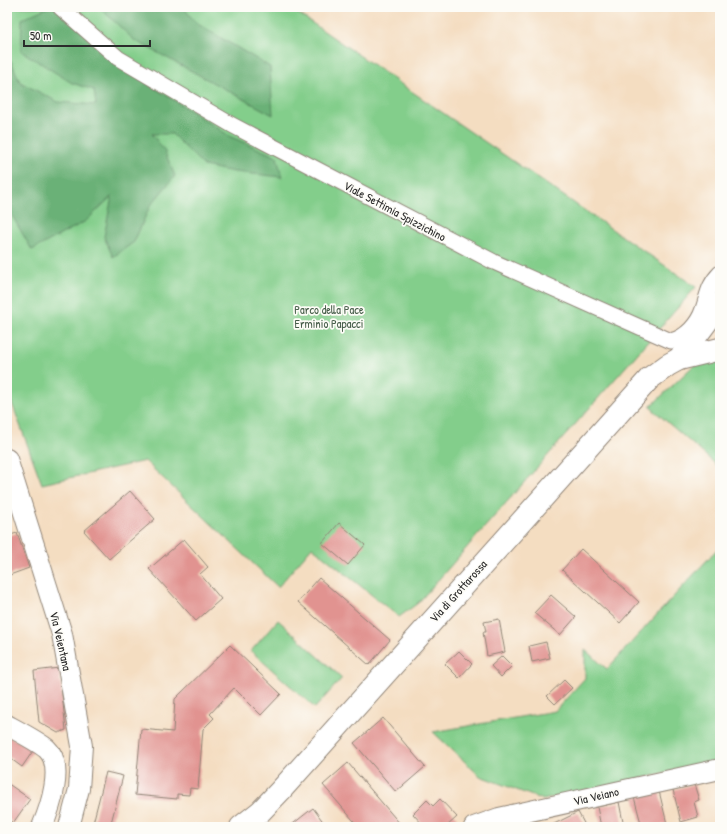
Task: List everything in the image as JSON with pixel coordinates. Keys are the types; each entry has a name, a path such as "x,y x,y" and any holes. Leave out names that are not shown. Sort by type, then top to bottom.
{"street":[{"name":"Viale Settimia Spizzichino","path":"60,7 118,58 232,125 494,262 671,341 681,337 689,331 697,321 703,311 708,290 715,278 720,273"},
{"path":"720,303 720,316"},
{"name":"Via di Grottarossa","path":"679,359 720,303"},
{"name":"Via di Grottarossa","path":"241,827 260,812 281,790 650,378 679,359 720,349"},
{"name":"Via Veientana","path":"7,459 13,493 62,634 82,746 79,789 69,827"},
{"path":"7,725 47,749 53,758 55,779 54,790 52,801 42,827"},
{"name":"Via Veiano","path":"474,827 499,818 720,769"}],"green space":[{"name":"Parco della Pace Erminio Papacci","path":"7,7 289,7 696,287 418,603 399,617 312,547 278,587 145,461 42,484 7,390"},
{"path":"48,7 54,7 130,72 231,137 277,157 282,177 234,172 204,166 172,134 152,134 164,150 175,176 150,206 134,242 113,257 104,237 112,196 86,221 32,250 7,207 7,63 11,61 20,82 58,102 96,105 94,90 72,83 21,51 22,19"},
{"path":"99,7 183,7 196,23 270,67 273,115 134,40"},
{"path":"720,357 720,468 650,407 693,366"},
{"path":"720,546 720,761 543,800 480,776 433,732 555,711 585,678 585,650 607,669"},
{"path":"278,620 342,678 315,708 251,651"}],"building":[{"path":"130,491 155,519 109,559 84,531"},
{"path":"339,523 365,545 348,565 322,543"},
{"path":"17,533 29,568 7,576 7,536"},
{"path":"184,539 208,567 200,574 221,599 196,621 149,569"},
{"path":"581,549 639,602 620,623 562,570"},
{"path":"319,578 390,640 369,665 298,602"},
{"path":"551,595 576,617 560,635 534,613"},
{"path":"499,619 505,652 487,656 483,632 486,632 484,622"},
{"path":"546,642 550,658 532,662 529,646"},
{"path":"230,645 281,694 261,715 234,688 210,714 214,718 203,729 198,789 190,788 189,795 177,794 177,799 135,795 141,729 173,732 175,699"},
{"path":"459,651 472,664 459,678 445,664"},
{"path":"502,656 512,666 501,677 491,666"},
{"path":"59,668 66,730 58,733 39,722 34,671"},
{"path":"564,680 572,688 555,704 547,696"},
{"path":"383,718 425,767 396,792 354,743"},
{"path":"7,736 35,748 22,767 7,756"},
{"path":"348,763 401,825 399,827 359,827 323,785"},
{"path":"106,772 123,776 110,827 92,827"},
{"path":"7,783 30,799 13,823 7,818"},
{"path":"694,784 699,800 694,802 698,817 681,822 673,790"},
{"path":"659,791 667,824 657,827 642,827 634,797"},
{"path":"440,799 457,817 446,827 425,827 413,814 427,800 433,806"},
{"path":"619,802 624,827 601,827 597,807"},
{"path":"313,808 327,827 289,827"},
{"path":"578,812 586,827 553,827 552,825"}]}
